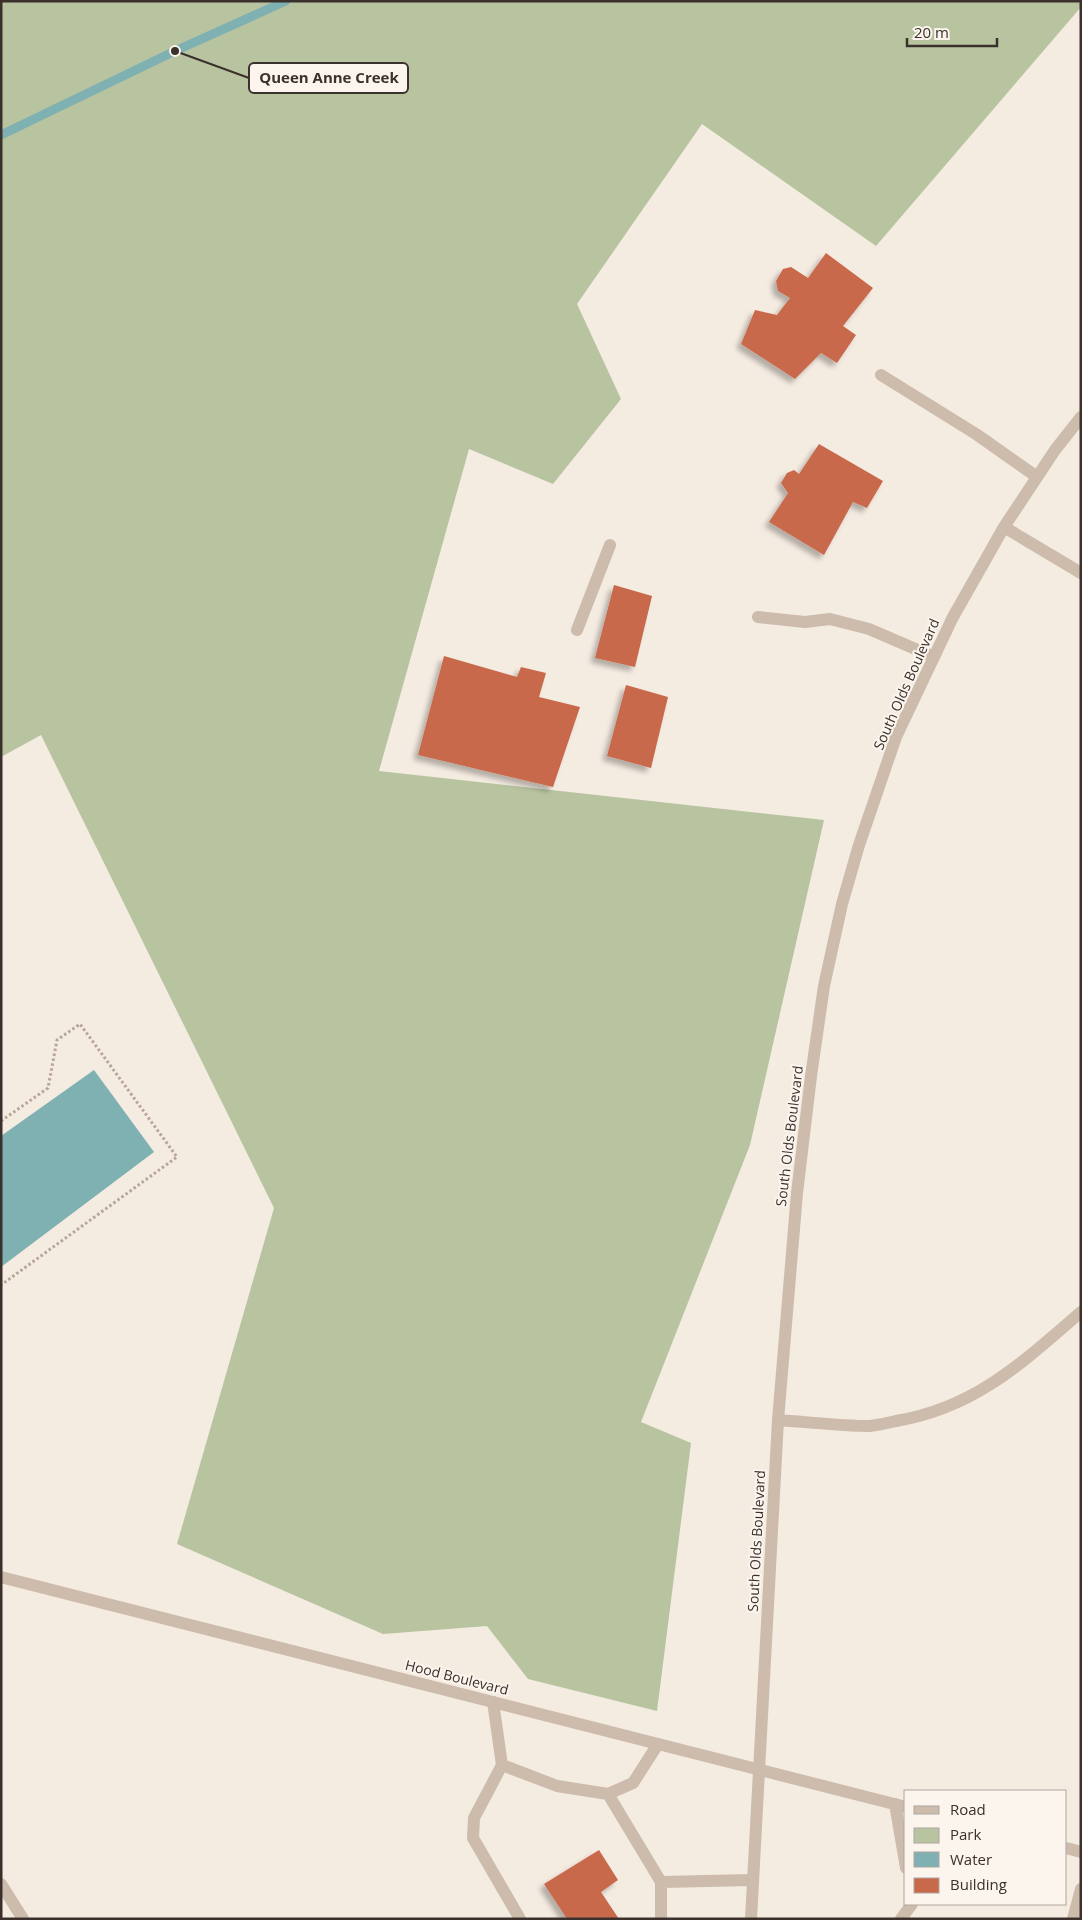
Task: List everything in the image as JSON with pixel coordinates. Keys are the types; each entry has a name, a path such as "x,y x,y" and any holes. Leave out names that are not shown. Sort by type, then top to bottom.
{"street":[{"path":"881,376 976,434 1037,477"},
{"name":"South Olds Boulevard","path":"751,1919 778,1420 797,1194 824,986 842,904 859,845 896,737 953,617 1004,527 1055,450 1081,417"},
{"path":"1004,527 1081,573"},
{"path":"577,630 610,545"},
{"path":"758,617 805,622 830,619 869,629 934,657"},
{"path":"778,1420 871,1426 912,1419 939,1411 974,1396 1020,1365 1081,1312"},
{"name":"Hood Boulevard","path":"1,1577 901,1806"},
{"path":"493,1702 502,1765 474,1818 473,1838 520,1919"},
{"path":"502,1765 557,1786 608,1794 633,1783 658,1744"},
{"path":"608,1794 661,1882 661,1919"},
{"path":"901,1806 904,1843"},
{"path":"1067,1848 1081,1852"},
{"path":"661,1882 753,1880"},
{"path":"1,1884 23,1919"},
{"path":"1074,1919 1081,1889"},
{"path":"901,1919 911,1905"}],"path":[{"path":"1,1121 48,1088 57,1040 80,1024 177,1157 1,1285"}],"green space":[{"path":"1,1 1081,1 1081,7 876,246 702,124 577,304 621,399 553,484 469,449 379,771 824,820 750,1145 641,1422 691,1443 657,1711 528,1679 487,1626 383,1634 177,1544 274,1208 41,735 1,757"}],"water":[{"path":"94,1070 154,1152 1,1267 1,1136"}],"building":[{"path":"826,253 873,288 843,326 856,335 837,363 821,353 795,379 741,344 755,310 777,315 790,298 778,291 776,281 783,269 791,267 808,278"},
{"path":"819,444 883,481 867,508 853,502 824,555 769,522 788,493 781,483 787,473 794,470 799,474"},
{"path":"614,585 652,596 635,667 595,658"},
{"path":"444,656 517,677 521,667 546,673 539,697 580,707 553,787 418,755"},
{"path":"626,685 668,697 651,768 607,756"},
{"path":"599,1850 618,1880 601,1892 619,1919 567,1919 544,1884"}],"waterway":[{"path":"1,135 175,51 286,1"}],"place":[{"name":"Queen Anne Creek","path":"175,51"}]}
